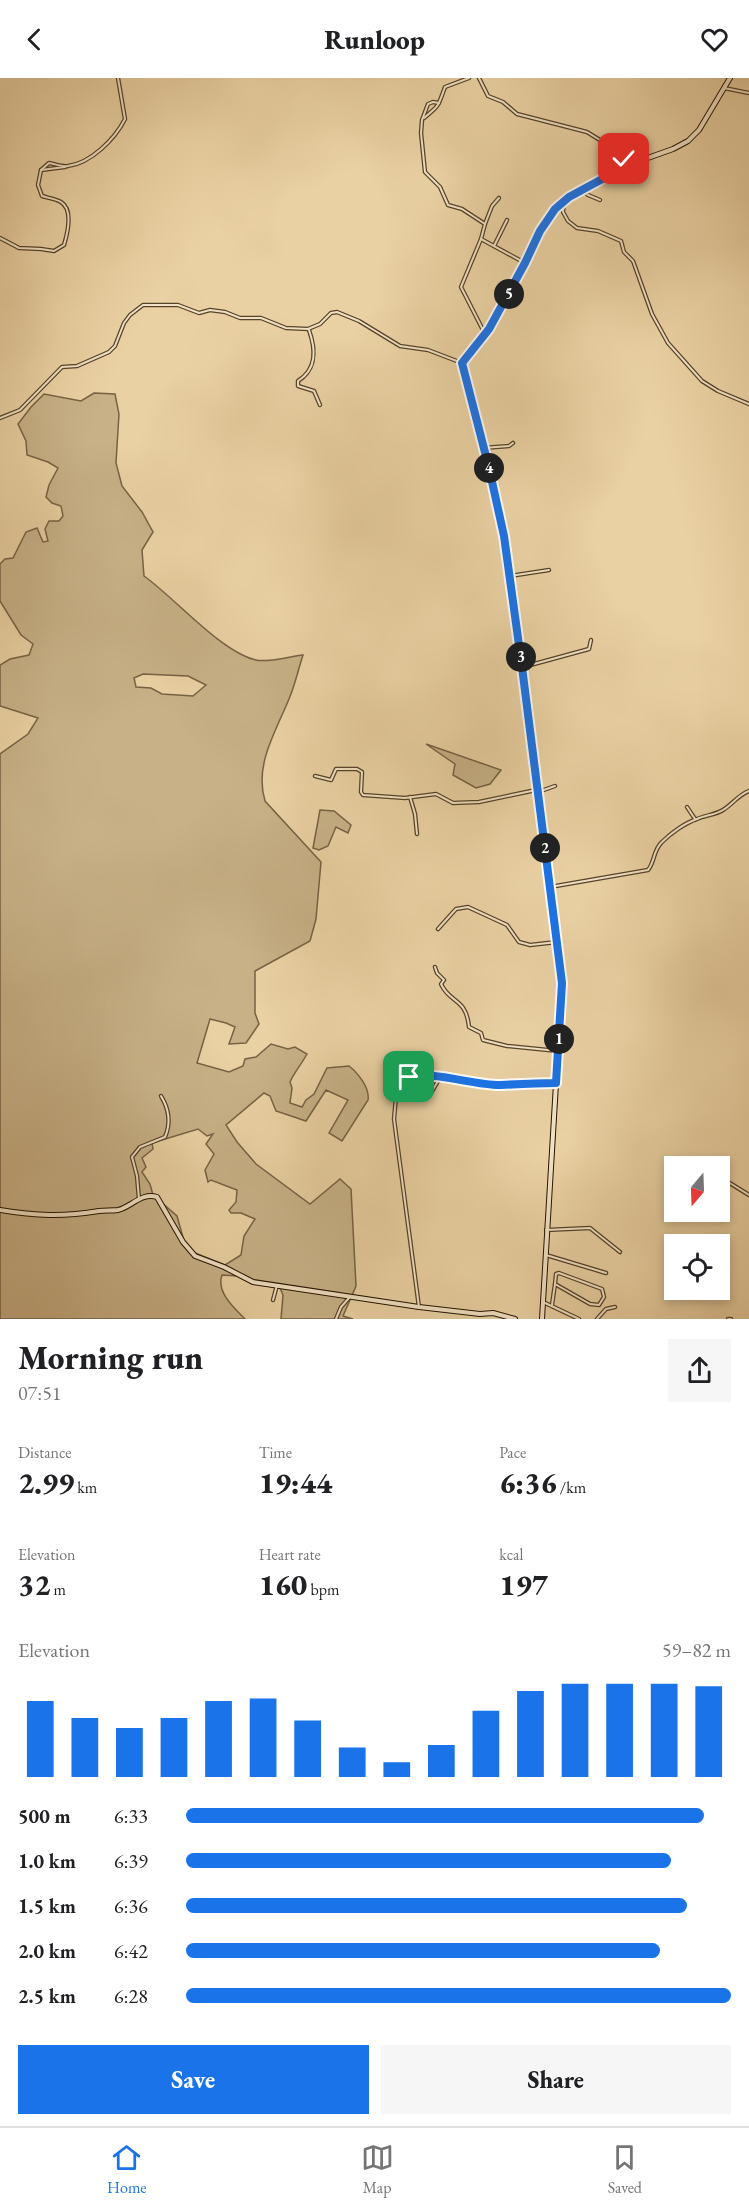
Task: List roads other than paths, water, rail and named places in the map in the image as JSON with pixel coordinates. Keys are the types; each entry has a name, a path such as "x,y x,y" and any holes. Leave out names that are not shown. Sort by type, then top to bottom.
{"main road":[{"path":"542,1319 562,983 510,576 500,516 462,363 485,334 525,263 540,231 555,209 564,200 628,165 673,149 693,138 728,79"},
{"path":"0,1210 31,1215 64,1216 120,1210 153,1196 157,1197 183,1242 195,1256 224,1267 253,1282 419,1307 480,1314 493,1313 516,1319"}],"street":[{"path":"41,170 76,164 99,151 123,123 125,114 118,78"},
{"path":"422,120 436,109 445,87 469,78"},
{"path":"479,78 488,96 503,102 517,114 587,132 616,150 628,165"},
{"path":"724,88 749,93"},
{"path":"439,103 430,103 422,120 421,142 425,172 440,187 448,205 462,209 485,224"},
{"path":"0,238 9,244 28,250 54,251 64,245 68,222 66,208 62,203 42,196 38,185 41,170 49,163 66,166"},
{"path":"583,189 588,195 600,200"},
{"path":"485,334 461,287 492,206 499,198"},
{"path":"564,200 563,212 571,224 583,230 598,231 621,242 624,252 635,265 656,324 668,343 685,360 692,371 717,391 749,404"},
{"path":"494,246 507,220"},
{"path":"481,239 525,263"},
{"path":"0,418 20,410 50,381 57,371 77,366 109,352 115,346 124,323 143,305 178,305 199,313 210,310 240,318 266,319 286,328 308,329 320,324 331,314 340,312 400,346 428,351 462,363"},
{"path":"308,329 314,355 308,375 298,381 298,386 314,391 320,405"},
{"path":"483,448 509,446 513,443"},
{"path":"510,576 549,570"},
{"path":"522,667 589,649 591,639"},
{"path":"315,776 333,780 336,769 357,769 362,772 361,792 363,795 410,797 436,794 453,803 479,802 555,786"},
{"path":"550,887 648,870 661,842 695,819 713,815 725,809 741,794 749,791"},
{"path":"410,797 417,834"},
{"path":"687,807 695,819"},
{"path":"438,929 456,909 468,907 507,925 519,942 530,945 557,942"},
{"path":"435,967 444,980 441,984 443,988 463,1006 468,1016 469,1026 481,1033 483,1040 507,1046 558,1051"},
{"path":"419,1307 395,1127 396,1097 409,1077 414,1075 501,1085 556,1083"},
{"path":"431,1093 442,1078"},
{"path":"139,1200 137,1176 132,1157 140,1147 165,1137 168,1131 168,1110 161,1096"},
{"path":"730,1184 749,1196"},
{"path":"546,1230 590,1228 620,1252"},
{"path":"546,1255 606,1274"},
{"path":"552,1306 556,1274 559,1273 602,1289 604,1297 599,1305 595,1306 555,1284"},
{"path":"273,1300 278,1285"},
{"path":"336,1319 341,1308 351,1296"},
{"path":"543,1302 579,1319"},
{"path":"597,1319 606,1309 615,1307"}]}
